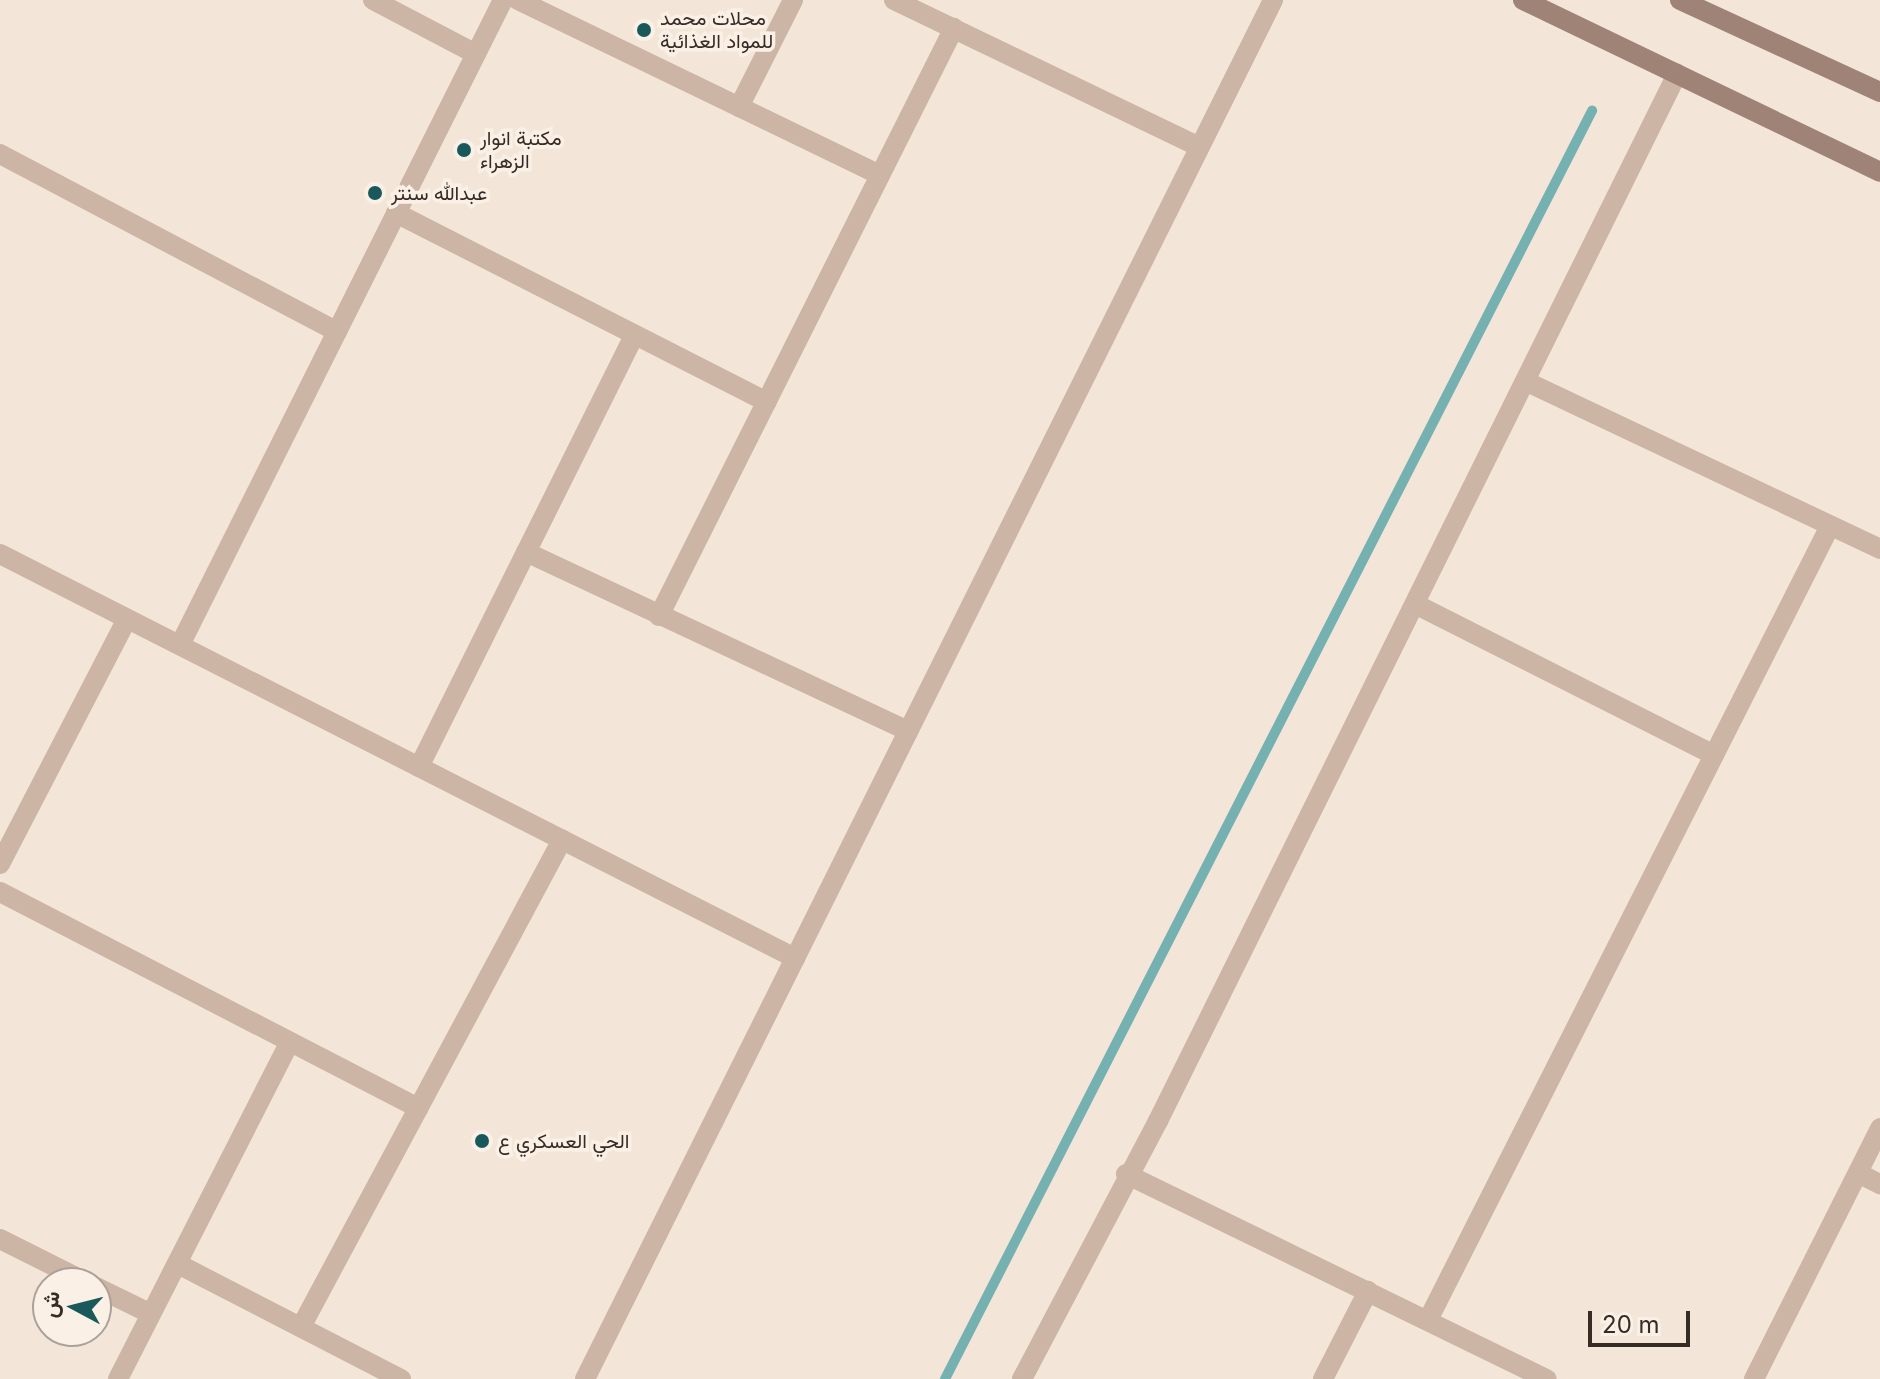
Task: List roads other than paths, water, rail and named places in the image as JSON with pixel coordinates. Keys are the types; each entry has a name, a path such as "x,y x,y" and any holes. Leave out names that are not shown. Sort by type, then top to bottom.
{"street":[{"path":"373,0 476,54"},
{"path":"180,645 503,0"},
{"path":"518,0 880,175"},
{"path":"739,107 793,0"},
{"path":"894,0 1200,147"},
{"path":"585,1379 1273,0"},
{"path":"1523,0 1880,172"},
{"path":"1680,0 1880,92"},
{"path":"659,616 954,28"},
{"path":"1022,1379 1415,604 1677,74"},
{"path":"0,154 337,332"},
{"path":"396,213 767,402"},
{"path":"419,767 634,335"},
{"path":"1525,381 1880,549"},
{"path":"1428,1320 1830,526"},
{"path":"526,552 908,731"},
{"path":"0,554 795,958"},
{"path":"1415,604 1714,755"},
{"path":"0,864 127,619"},
{"path":"301,1327 562,840"},
{"path":"0,892 418,1108"},
{"path":"118,1379 290,1042"},
{"path":"1754,1379 1880,1128"},
{"path":"1858,1173 1880,1184"},
{"path":"1126,1174 1547,1379"},
{"path":"0,1239 56,1267"},
{"path":"178,1264 401,1379"},
{"path":"1323,1379 1368,1291"},
{"path":"112,1295 151,1314"}],"waterway":[{"path":"945,1379 1592,111"}],"place":[{"name":"محلات محمد للمواد الغذائية","path":"644,30"},
{"name":"مكتبة انوار الزهراء","path":"464,150"},
{"name":"عبدالله سنتر","path":"375,193"},
{"name":"الحي العسكري ع","path":"482,1141"}]}
